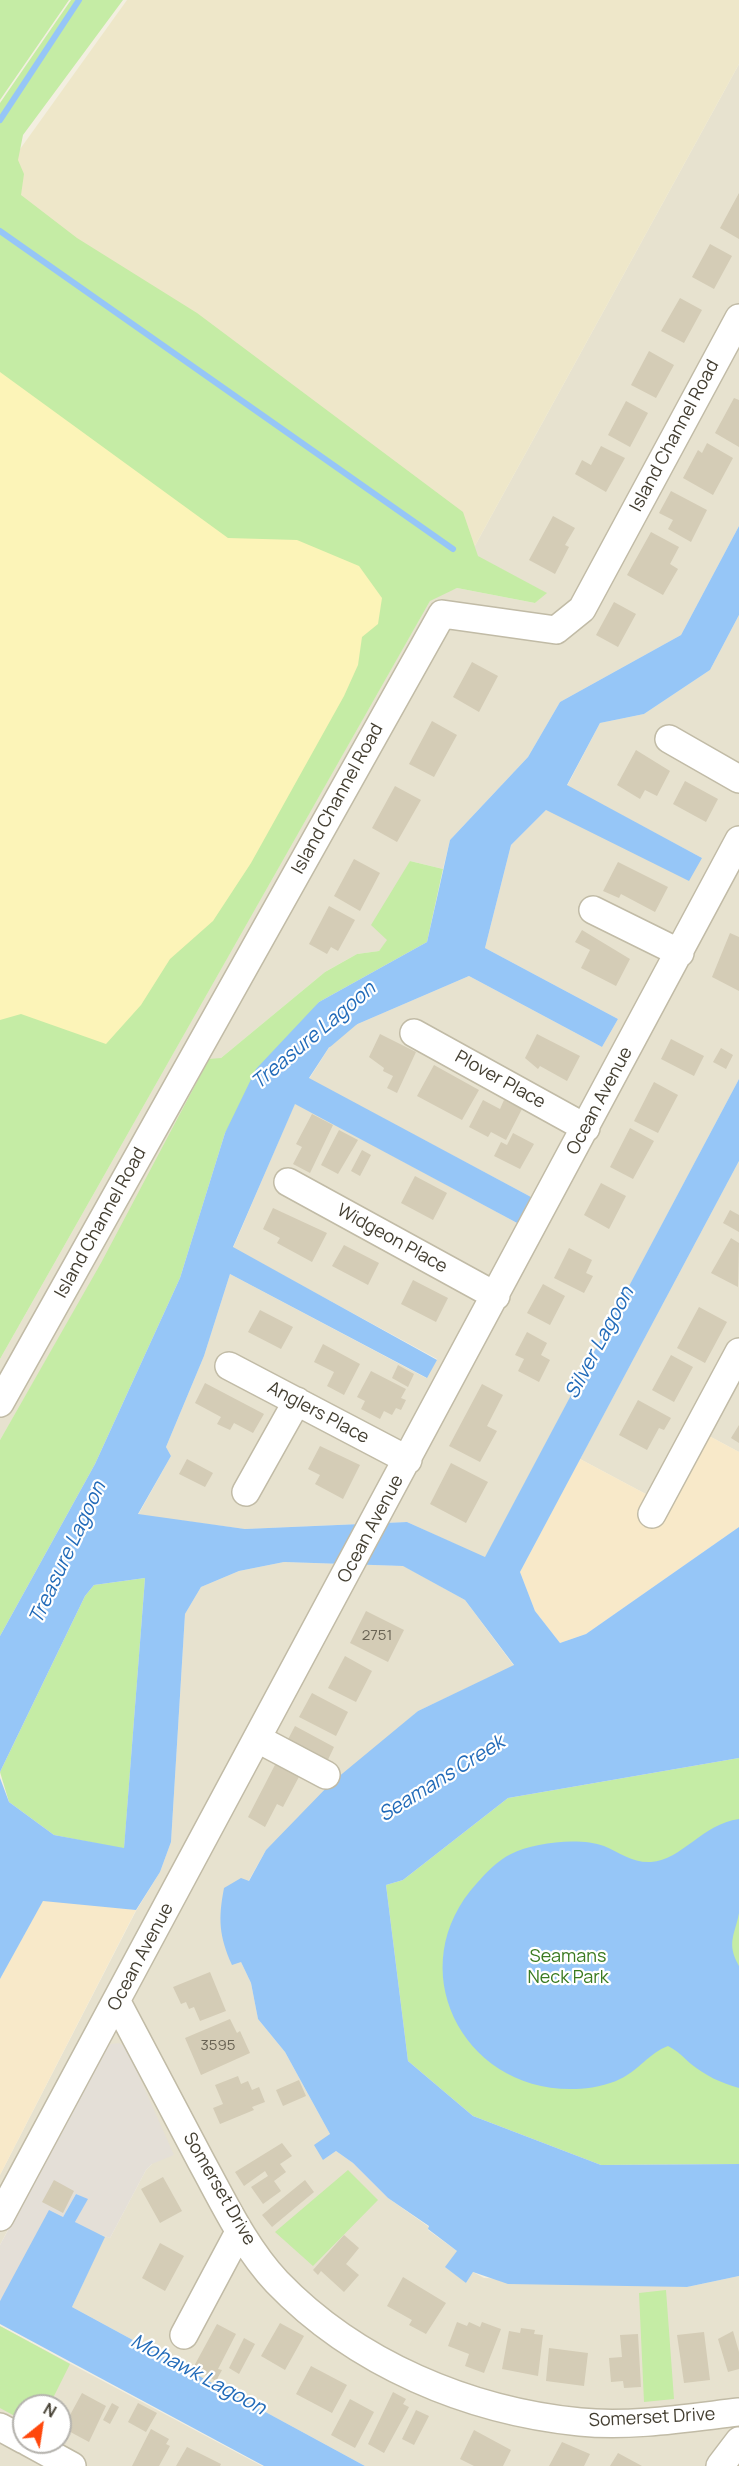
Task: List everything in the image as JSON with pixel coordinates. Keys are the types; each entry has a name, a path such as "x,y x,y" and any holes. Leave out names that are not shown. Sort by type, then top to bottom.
{"street":[{"name":"Island Channel Road","path":"0,1403 442,614 555,630 582,609 739,318"},
{"path":"669,740 739,778"},
{"name":"Ocean Avenue","path":"0,2217 350,1569 739,840"},
{"path":"593,910 680,953"},
{"name":"Plover Place","path":"414,1033 586,1128"},
{"name":"Widgeon Place","path":"288,1182 496,1296"},
{"path":"652,1514 739,1352"},
{"name":"Anglers Place","path":"229,1366 408,1460"},
{"path":"246,1492 297,1401"},
{"path":"258,1739 326,1775"},
{"name":"Somerset Drive","path":"117,2002 239,2232 276,2281 320,2319 367,2352 440,2390 506,2410 582,2422 651,2421 739,2412"},
{"path":"183,2335 239,2232"},
{"path":"720,2466 739,2441"},
{"path":"50,2454 72,2466"}],"shaded area":[{"path":"127,0 739,0 739,64 471,553 0,209 0,177"},
{"path":"739,64 739,526 681,635 560,702 528,757 450,840 443,869 410,861 388,940 379,951 357,954 325,972 221,1058 0,1440 0,1359 432,597 457,588 535,603 546,593 471,553"},
{"path":"739,615 739,1079 485,1558 407,1522 245,1529 138,1515 171,1456 166,1447 204,1356 230,1274 426,1378 437,1359 233,1248 295,1103 519,1224 531,1197 309,1079 339,1032 469,976 602,1047 618,1019 485,948 511,845 546,810 702,858 567,786 600,723 644,714 710,670"},
{"path":"739,1161 739,1452 696,1429 657,1500 580,1459"},
{"path":"696,1429 739,1452 739,1527 586,1634 560,1643 535,1611 520,1572 580,1459 657,1500"},
{"path":"284,1562 404,1566 465,1600 514,1666 418,1711 266,1850 248,1882 241,1962 251,1983 258,2019 285,2052 330,2134 323,2160 336,2151 353,2163 388,2198 429,2227 428,2230 457,2251 466,2283 473,2272 484,2278 687,2287 739,2276 739,2466 365,2466 72,2307 104,2237 82,2228 110,2238 146,2170 152,2164 18,2210 0,2245 0,2175 136,1911 160,1872 171,1842 185,1614 201,1587 239,1571"},
{"path":"43,1900 136,1910 0,2175 0,1979"},
{"path":"119,2043 126,2047 174,2155 152,2164 146,2170 110,2238 82,2228 75,2222 87,2200 76,2194 63,2217 0,2301 0,2245 105,2050 111,2044"},
{"path":"0,2326 262,2466 0,2466"}],"green space":[{"path":"0,0 69,0 0,100"},
{"path":"71,0 123,0 23,135 18,160 24,174 21,195 77,238 197,313 463,512 478,556 547,593 535,603 457,588 430,601 0,1359 0,103"},
{"path":"410,861 443,869 427,942 319,1002 225,1133 180,1278 95,1464 0,1636 0,1440 101,1263 209,1059 221,1058 325,972 357,954 379,951 387,940 371,925"},
{"path":"145,1578 124,1849 54,1835 9,1802 0,1772 85,1596 94,1585"},
{"name":"Seamans Neck Park","path":"739,1758 739,2164 601,2165 473,2116 408,2061 386,1885 403,1880 508,1798"},
{"path":"348,2170 378,2200 313,2266 275,2232"},
{"path":"666,2290 674,2399 644,2402 639,2293"},
{"path":"0,2326 70,2364 55,2394 12,2394 12,2414 0,2408"}],"sand":[{"path":"0,372 228,538 297,540 359,566 382,598 378,624 362,637 358,665 344,696 251,863 213,921 170,959 141,1005 106,1044 21,1014 0,1020"}],"water":[{"path":"739,526 739,615 710,670 644,714 600,723 567,785 702,858 689,881 546,810 511,845 485,948 618,1019 602,1047 469,976 339,1032 309,1078 531,1197 519,1224 295,1104 233,1247 437,1360 427,1378 230,1274 204,1356 166,1447 171,1456 138,1514 245,1529 407,1522 485,1557 739,1079 739,1161 520,1572 535,1611 560,1643 586,1634 739,1527 739,1758 508,1798 403,1880 386,1885 408,2061 473,2116 601,2165 739,2164 739,2276 687,2287 508,2284 473,2272 466,2283 445,2267 457,2251 428,2229 429,2226 388,2198 353,2163 336,2151 323,2160 314,2145 330,2134 285,2052 258,2019 251,1983 241,1962 232,1965 224,1945 221,1909 224,1888 241,1878 249,1881 266,1850 331,1783 418,1711 514,1665 465,1600 403,1566 284,1562 239,1571 201,1587 185,1614 171,1842 160,1872 136,1910 43,1901 0,1979 0,1778 9,1802 54,1835 124,1848 145,1578 94,1585 85,1596 0,1772 0,1636 95,1464 180,1278 225,1133 256,1069 319,1002 427,942 450,840 528,757 560,702 681,635"},
{"path":"739,1819 739,1913 732,1945 739,1966 739,2088 708,2076 668,2046 655,2053 626,2076 598,2086 576,2089 536,2085 502,2070 474,2048 455,2019 444,1987 444,1952 454,1916 477,1883 497,1863 511,1854 532,1846 570,1841 594,1843 644,1862 662,1860 714,1828"},
{"path":"76,2194 88,2199 75,2222 105,2237 72,2307 365,2466 264,2466 0,2324 0,2301 49,2210 63,2217"}],"building":[{"path":"739,193 739,239 720,228"},
{"path":"710,244 732,256 714,289 692,277"},
{"path":"680,298 702,310 684,343 661,331"},
{"path":"649,351 674,365 656,398 631,385"},
{"path":"734,398 739,400 739,447 715,433"},
{"path":"626,401 648,413 630,447 608,435"},
{"path":"707,443 733,458 713,495 683,478 698,450 702,453"},
{"path":"601,446 625,458 606,492 575,474 582,460 591,465"},
{"path":"671,491 707,510 691,542 668,529 673,520 659,513"},
{"path":"553,516 575,528 565,545 569,547 555,574 529,560"},
{"path":"651,532 679,547 670,564 678,569 663,595 627,575"},
{"path":"614,602 636,614 618,647 596,635"},
{"path":"472,662 498,676 479,712 453,697"},
{"path":"432,721 457,735 434,777 409,764"},
{"path":"636,750 670,771 657,796 645,790 640,799 617,785"},
{"path":"685,781 718,799 706,822 673,804"},
{"path":"395,786 421,800 397,842 372,828"},
{"path":"354,859 380,873 360,911 334,896"},
{"path":"618,862 668,887 655,912 621,894 619,898 603,891"},
{"path":"329,906 355,920 338,951 331,947 327,954 309,944"},
{"path":"582,930 630,959 616,986 581,968 590,950 575,942"},
{"path":"730,933 739,937 739,991 712,977"},
{"path":"380,1034 416,1052 397,1093 387,1088 393,1076 383,1071 384,1068 369,1057"},
{"path":"537,1034 580,1056 567,1081 540,1066 538,1069 525,1058"},
{"path":"671,1039 704,1056 694,1076 661,1059"},
{"path":"721,1048 733,1055 726,1069 713,1062"},
{"path":"434,1065 479,1090 462,1120 417,1096"},
{"path":"654,1082 678,1095 658,1133 634,1121"},
{"path":"483,1100 500,1109 504,1100 522,1109 506,1140 491,1132 488,1137 469,1127"},
{"path":"312,1114 333,1125 310,1173 293,1164 302,1147 296,1144"},
{"path":"630,1128 654,1141 633,1179 610,1167"},
{"path":"339,1130 358,1140 338,1174 321,1165"},
{"path":"513,1133 534,1144 520,1169 494,1156 501,1142 507,1145"},
{"path":"362,1150 371,1155 360,1176 351,1171"},
{"path":"415,1176 447,1193 433,1220 401,1203"},
{"path":"601,1183 626,1196 609,1229 584,1215"},
{"path":"273,1208 327,1233 312,1262 277,1243 280,1238 263,1229"},
{"path":"730,1210 739,1215 739,1232 723,1223"},
{"path":"731,1238 739,1243 738,1287 711,1273"},
{"path":"344,1245 379,1263 368,1285 332,1266"},
{"path":"569,1248 592,1260 586,1273 593,1276 584,1293 554,1278"},
{"path":"413,1280 448,1298 436,1322 401,1304"},
{"path":"543,1284 565,1296 550,1325 527,1313"},
{"path":"699,1307 727,1322 705,1363 677,1348"},
{"path":"260,1310 293,1327 281,1349 248,1332"},
{"path":"527,1332 547,1343 541,1355 550,1360 539,1382 518,1371 524,1359 515,1355"},
{"path":"323,1344 360,1364 344,1395 327,1386 334,1372 314,1362"},
{"path":"671,1355 693,1367 674,1402 652,1390"},
{"path":"398,1365 414,1374 408,1387 392,1378"},
{"path":"371,1371 406,1389 401,1398 406,1400 401,1410 396,1408 392,1415 384,1411 380,1419 361,1409 365,1401 357,1397"},
{"path":"205,1383 264,1414 253,1433 234,1423 230,1430 217,1424 221,1417 195,1403"},
{"path":"482,1384 503,1395 487,1426 497,1431 480,1462 449,1446"},
{"path":"638,1400 671,1418 664,1430 659,1428 647,1450 619,1435"},
{"path":"739,1425 739,1443 731,1438"},
{"path":"320,1446 360,1465 343,1499 315,1484 320,1475 308,1469"},
{"path":"187,1459 213,1473 205,1487 179,1474"},
{"path":"451,1463 488,1482 466,1523 430,1504"},
{"path":"366,1611 404,1630 388,1662 350,1643"},
{"path":"345,1656 372,1671 356,1702 328,1688"},
{"path":"312,1693 348,1712 336,1736 299,1717"},
{"path":"295,1726 334,1747 325,1766 285,1745"},
{"path":"277,1761 301,1773 283,1807 277,1804 265,1827 248,1817"},
{"path":"210,1972 226,2011 200,2021 194,2007 189,2009 186,2002 181,2004 173,1987"},
{"path":"230,2019 237,2033 240,2031 250,2053 201,2075 185,2038"},
{"path":"238,2076 241,2084 248,2081 252,2090 259,2087 265,2102 252,2107 254,2110 220,2124 213,2108 223,2104 215,2085"},
{"path":"299,2080 306,2096 283,2106 276,2090"},
{"path":"282,2143 292,2156 280,2164 286,2172 274,2181 281,2191 263,2204 251,2187 268,2176 265,2171 244,2186 235,2172"},
{"path":"163,2177 182,2211 160,2223 141,2189"},
{"path":"54,2180 74,2191 63,2213 42,2202"},
{"path":"305,2180 314,2192 272,2227 262,2215"},
{"path":"344,2235 359,2248 346,2264 359,2275 344,2292 321,2271 318,2275 313,2270"},
{"path":"160,2243 184,2256 165,2291 142,2278"},
{"path":"403,2277 446,2303 426,2334 409,2325 412,2320 387,2306"},
{"path":"457,2322 467,2326 469,2322 480,2327 482,2322 501,2329 484,2373 465,2366 469,2354 448,2346"},
{"path":"280,2323 304,2336 285,2370 261,2356"},
{"path":"217,2324 236,2334 218,2369 222,2370 216,2381 193,2368"},
{"path":"521,2328 535,2330 534,2334 543,2335 538,2376 502,2369 509,2331 520,2333"},
{"path":"733,2331 739,2352 739,2369 728,2372 718,2339"},
{"path":"704,2332 710,2380 684,2383 677,2335"},
{"path":"638,2334 641,2387 624,2388 623,2381 611,2382 609,2358 622,2357 620,2335"},
{"path":"244,2338 255,2344 239,2374 229,2368"},
{"path":"549,2348 588,2353 584,2386 546,2381"},
{"path":"311,2366 347,2385 332,2413 296,2394"},
{"path":"393,2392 406,2399 403,2404 409,2407 384,2453 368,2444"},
{"path":"82,2393 106,2406 89,2442 72,2433 72,2411"},
{"path":"350,2399 374,2412 355,2448 331,2435"},
{"path":"112,2403 119,2407 110,2424 103,2420"},
{"path":"138,2403 157,2413 146,2432 128,2422"},
{"path":"416,2410 429,2416 414,2445 402,2439"},
{"path":"151,2429 169,2439 166,2444 170,2446 159,2466 132,2466"},
{"path":"474,2430 511,2450 503,2466 474,2466 460,2459"},
{"path":"562,2442 590,2454 584,2466 549,2466"},
{"path":"187,2447 221,2464 220,2466 176,2466"},
{"path":"618,2453 642,2466 610,2466"}],"waterway":[{"path":"0,120 79,0"},
{"path":"0,231 453,549"},
{"name":"Treasure Lagoon","path":"329,1044 355,1022"}],"water label":[{"name":"Silver Lagoon","path":"600,1343"},
{"name":"Seamans Creek","path":"442,1779"},
{"name":"Mohawk Lagoon","path":"198,2375"}]}
